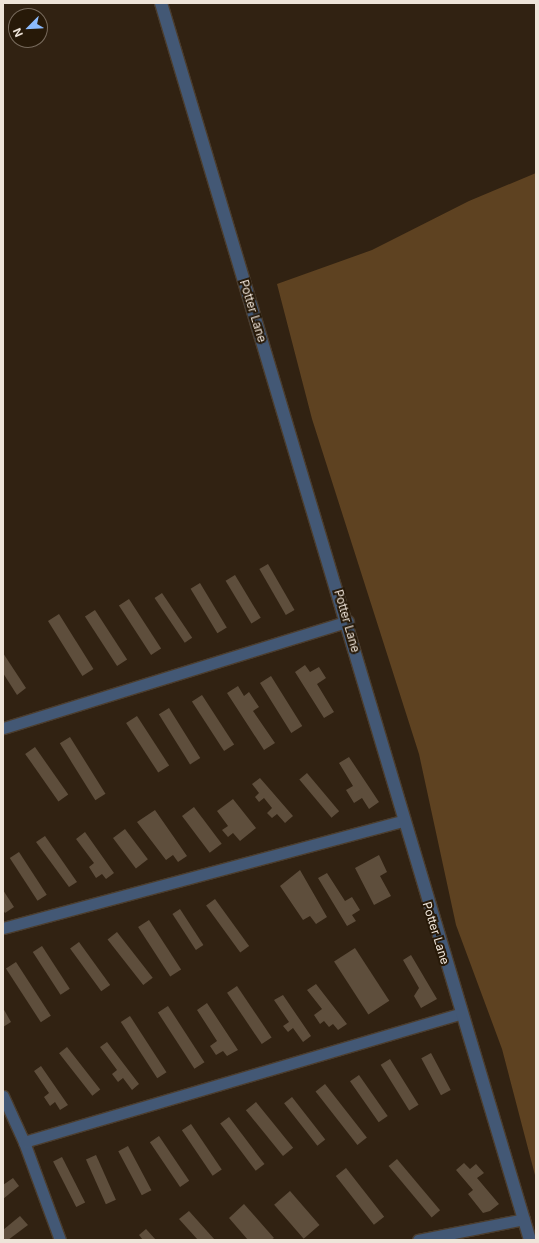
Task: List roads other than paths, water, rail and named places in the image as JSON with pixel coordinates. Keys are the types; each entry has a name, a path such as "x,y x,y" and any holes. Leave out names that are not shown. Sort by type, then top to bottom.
{"street":[{"name":"Potter Lane","path":"161,3 348,621 403,821 530,1240"}],"lane":[{"path":"3,728 348,621"},
{"path":"3,928 403,821"},
{"path":"24,1142 461,1013"},
{"path":"3,1096 24,1142 60,1240"},
{"path":"418,1240 524,1219"}]}
